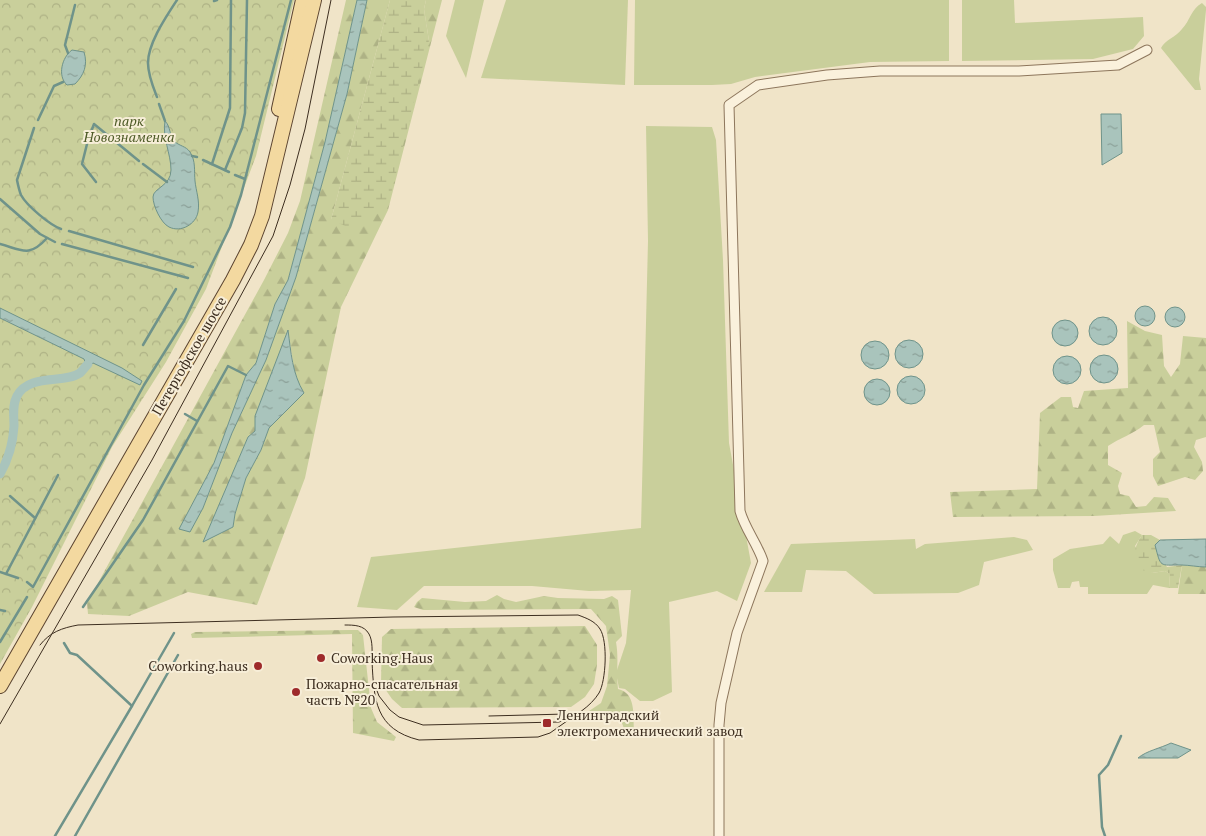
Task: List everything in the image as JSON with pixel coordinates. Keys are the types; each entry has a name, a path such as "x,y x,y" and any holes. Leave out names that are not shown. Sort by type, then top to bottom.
{"main road":[{"name":"Петергофское шоссе","path":"0,671 209,306 248,232 262,183 303,0"},
{"name":"Петергофское шоссе","path":"0,686 252,245 270,190 314,0"}],"street":[{"path":"718,836 719,725 721,703 737,633 763,560 743,521 740,511 730,105 758,85 827,75 880,71 1019,71 1118,65 1147,50"}],"green space":[{"name":"парк Новознаменка","path":"0,0 294,0 256,156 206,289 166,362 112,447 32,607 0,664"},
{"path":"346,0 357,0 325,143 288,280 275,304 256,363 246,375 214,463 180,529 203,508 232,433 266,360 296,277 347,94 367,0 390,0 331,220 429,41 424,9 426,0 442,0 388,210 341,307 305,478 257,605 188,592 129,616 88,614 87,603 264,280 288,233 300,201","holes":["288,331 296,381 303,393 269,428 261,450 246,478 233,527 204,541 248,437 255,431"]},
{"path":"390,0 426,0 424,9 429,41 390,198 350,228 331,220"},
{"path":"455,0 484,0 466,78 446,36"},
{"path":"506,0 628,0 625,85 481,78"},
{"path":"635,0 949,0 949,61 870,62 755,77 731,84 634,85"},
{"path":"962,0 1014,0 1015,23 1143,17 1144,36 1133,49 1093,59 962,61"},
{"path":"1202,3 1206,10 1199,79 1201,90 1195,90 1161,48 1180,32 1195,8"},
{"path":"646,126 712,127 716,140 723,260 729,443 751,563 737,601 717,591 669,602 672,692 653,701 640,701 625,689 619,688 616,673 626,643 631,590 589,591 532,586 424,586 397,610 357,607 371,557 641,528 648,241"},
{"path":"1127,321 1145,331 1162,335 1164,366 1171,377 1180,364 1183,336 1206,338 1206,437 1196,440 1194,447 1202,462 1203,471 1195,480 1185,477 1158,486 1153,476 1153,459 1160,452 1154,425 1144,425 1108,446 1108,465 1122,473 1118,486 1120,494 1129,496 1136,507 1146,506 1154,497 1168,498 1176,511 1094,516 953,517 950,492 1037,489 1040,413 1061,397 1071,397 1073,407 1078,408 1084,391 1128,388"},
{"path":"1135,531 1142,535 1135,546 1152,573 1165,571 1170,574 1169,588 1153,585 1147,594 1088,594 1088,587 1080,587 1079,581 1072,582 1070,588 1058,588 1053,570 1053,559 1070,549 1103,544 1110,536 1119,544 1123,535"},
{"path":"1142,535 1151,535 1160,540 1155,545 1167,567 1182,565 1178,588 1169,588 1170,574 1165,571 1152,573 1139,569 1135,552"},
{"path":"1014,537 1027,540 1033,550 984,562 979,585 958,593 874,594 846,571 806,570 802,592 764,592 791,544 915,539 916,549 925,544"},
{"path":"1182,565 1206,567 1206,594 1178,594"},
{"path":"497,595 516,602 544,596 604,599 612,596 618,600 622,636 616,642 618,689 624,691 631,700 634,730 625,731 620,718 596,722 589,717 589,711 601,703 607,686 610,655 606,626 591,609 423,610 414,607 422,598 465,602 486,601"},
{"path":"585,626 597,645 597,665 594,684 585,697 571,707 402,708 392,699 381,683 382,637 391,629"},
{"path":"358,630 363,635 371,708 377,722 396,737 394,741 353,733 352,634 192,638 191,634 195,632"}],"water":[{"path":"357,0 367,0 347,94 296,277 266,360 232,433 203,508 190,532 179,529 214,463 246,375 256,363 275,304 288,280 325,142"},
{"path":"72,50 84,52 85,65 81,77 75,84 67,85 62,77 62,67 63,62"},
{"path":"1101,114 1121,114 1122,153 1102,165"},
{"path":"165,121 174,141 188,150 194,162 199,204 198,212 191,224 178,229 169,227 163,222 153,201 154,194 168,180 171,170 164,127"},
{"path":"1145,306 1152,309 1155,316 1152,323 1145,326 1138,323 1135,316 1138,309"},
{"path":"1175,307 1182,310 1185,317 1182,324 1175,327 1168,324 1165,317 1168,310"},
{"path":"0,308 122,368 142,381 140,385 93,363 81,372 85,362 84,359 0,318"},
{"path":"1103,317 1113,321 1117,331 1113,341 1103,345 1093,341 1089,331 1093,321"},
{"path":"1065,320 1074,324 1078,333 1074,342 1065,346 1056,342 1052,333 1056,324"},
{"path":"288,330 294,370 304,393 269,428 261,450 246,478 233,527 203,542 248,437 255,431 255,416"},
{"path":"909,340 919,344 923,354 919,364 909,368 899,364 895,354 899,344"},
{"path":"875,341 885,345 889,355 885,365 875,369 865,365 861,355 865,345"},
{"path":"1104,355 1114,359 1118,369 1114,379 1104,383 1094,379 1090,369 1094,359"},
{"path":"1067,356 1077,360 1081,370 1077,380 1067,384 1057,380 1053,370 1057,360"},
{"path":"911,376 921,380 925,390 921,400 911,404 901,400 897,390 901,380"},
{"path":"877,379 887,382 890,392 887,402 877,405 867,402 864,392 867,382"},
{"path":"1206,539 1206,567 1165,565 1158,558 1155,545 1160,540"},
{"path":"1171,743 1191,750 1178,758 1138,758 1149,751"}],"waterway":[{"path":"157,97 149,72 149,55 158,30 177,0"},
{"path":"212,164 230,108 231,0"},
{"path":"225,170 242,128 245,113 247,0"},
{"path":"27,582 33,587 144,385 184,321 230,227 241,195 291,0"},
{"path":"68,53 65,45 75,5"},
{"path":"38,120 54,86 63,82"},
{"path":"159,104 165,121"},
{"path":"96,182 82,164 94,124 139,161"},
{"path":"34,128 17,180 19,189 21,195 33,210 61,229"},
{"path":"192,156 197,157"},
{"path":"203,160 229,172"},
{"path":"143,164 167,182"},
{"path":"235,175 245,179"},
{"path":"0,199 40,234 55,242"},
{"path":"69,231 193,267"},
{"path":"0,244 25,251 35,248 47,238"},
{"path":"62,244 188,278"},
{"path":"143,345 176,289"},
{"path":"0,474 8,457 13,439 14,403 22,389 30,384 73,376 80,373 88,364"},
{"path":"83,607 143,520 228,366 246,375"},
{"path":"185,414 197,421"},
{"path":"6,574 58,475"},
{"path":"10,496 35,518"},
{"path":"0,572 18,578"},
{"path":"0,642 27,597"},
{"path":"0,610 5,611"},
{"path":"132,706 174,633"},
{"path":"55,836 132,706 77,655 70,653 64,643"},
{"path":"75,836 178,655"},
{"path":"1105,836 1102,827 1099,775 1108,765 1121,736"}],"tram line":[{"path":"0,724 152,460 273,236 290,185 305,129 331,0"},
{"path":"40,645 57,631 78,625 393,617 578,615 596,624 603,635 605,671 599,693 582,711 559,722 423,725 399,717 390,710 379,696 374,683"},
{"path":"345,625 362,627 369,634 372,643 376,700 385,720 404,735 419,740 538,737 550,733 567,721"},
{"path":"489,716 566,714"}],"place":[{"name":"Coworking.Haus","path":"321,658"},
{"name":"Coworking.haus","path":"258,666"},
{"name":"Пожарно-спасательная часть №20","path":"296,692"},
{"name":"Ленинградский электромеханический завод","path":"547,723"}]}
